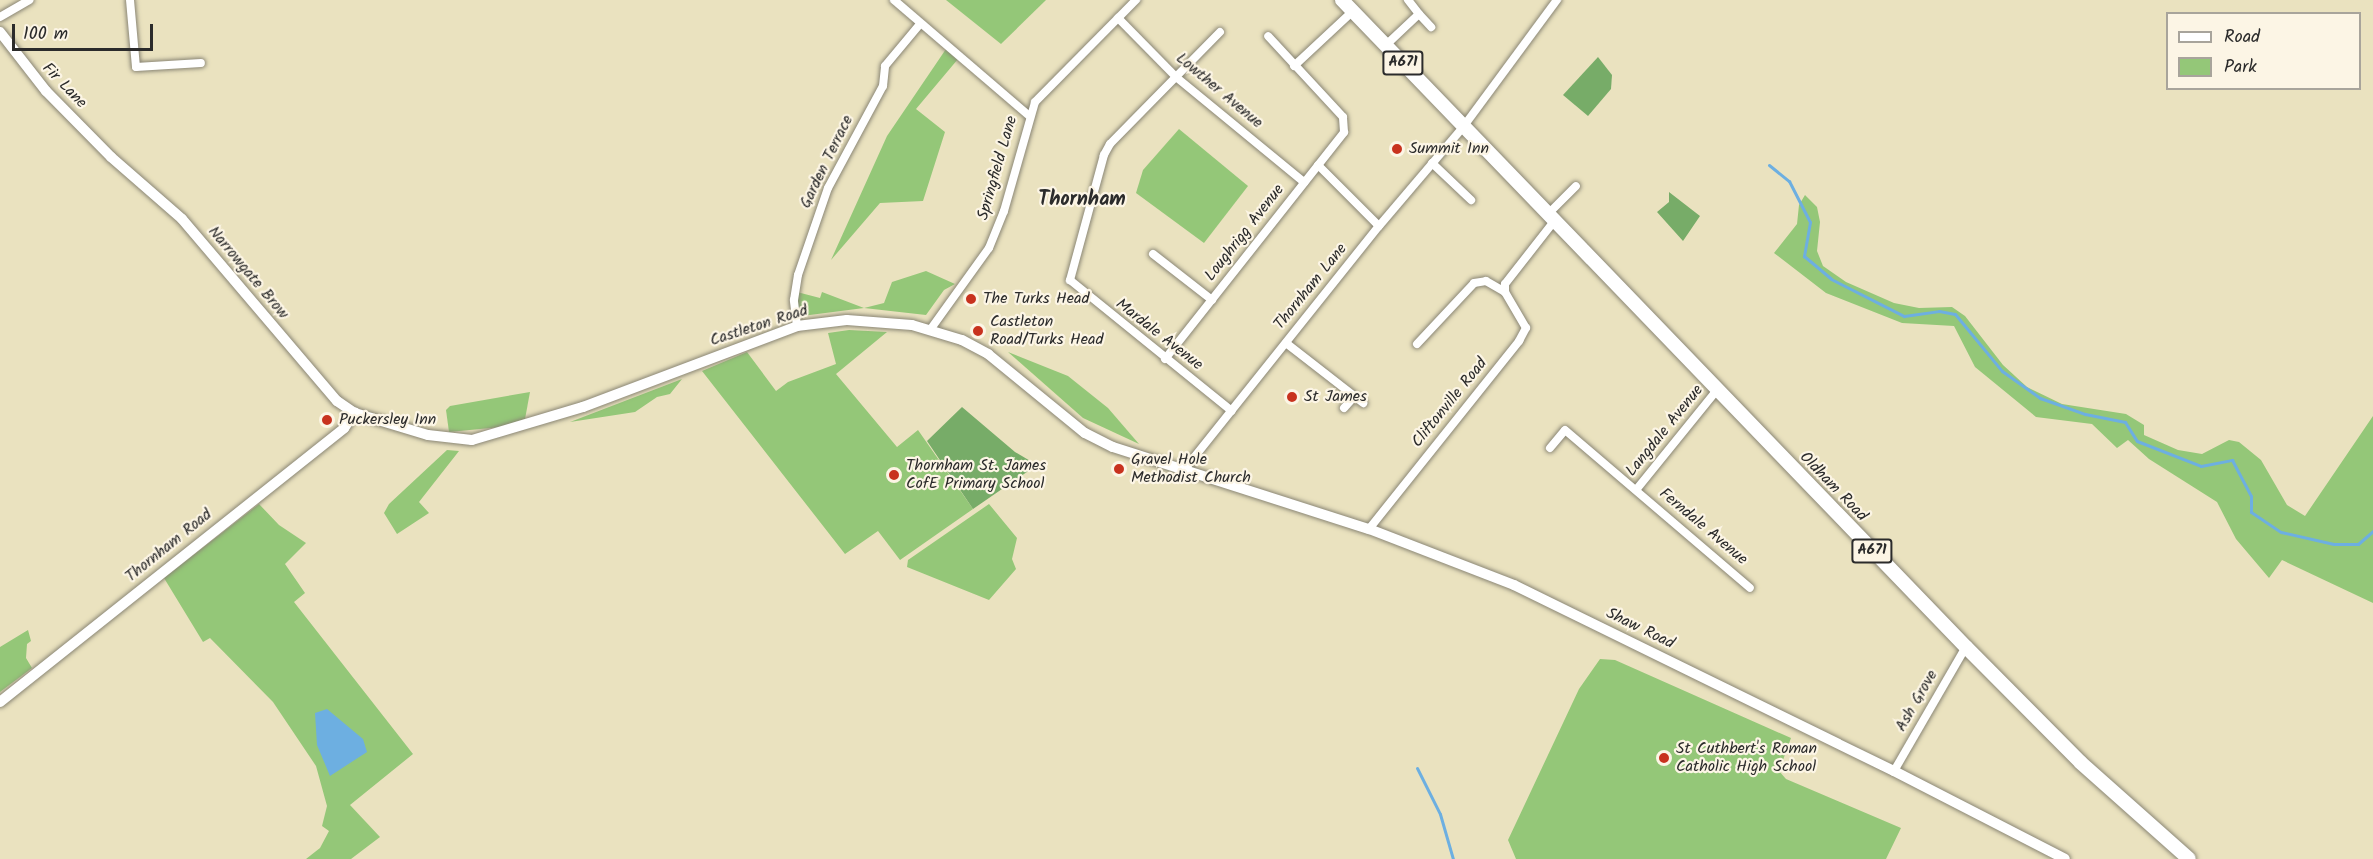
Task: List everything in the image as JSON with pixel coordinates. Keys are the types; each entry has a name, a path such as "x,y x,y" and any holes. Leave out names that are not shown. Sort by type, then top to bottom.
{"main road":[{"name":"A671","path":"1342,0 1464,126"},
{"name":"Oldham Road","path":"1464,126 1966,647 2081,763 2189,859"}],"street":[{"path":"0,17 29,0"},
{"path":"130,0 136,67 201,63"},
{"path":"894,0 1028,115"},
{"name":"Springfield Lane","path":"930,330 988,248 1004,211 1028,115 1035,102 1136,0"},
{"path":"1408,0 1431,27"},
{"name":"Thornham Lane","path":"1184,471 1379,226 1464,126 1557,0"},
{"path":"1268,36 1294,66 1353,11"},
{"path":"1386,45 1419,14"},
{"name":"Lowther Avenue","path":"1118,18 1176,77 1304,182"},
{"name":"Garden Terrace","path":"797,326 794,300 798,274 828,188 884,86 885,66 920,24"},
{"name":"Fir Lane","path":"0,32 46,91 111,157"},
{"path":"1176,77 1220,32"},
{"name":"Loughrigg Avenue","path":"1165,359 1344,132 1346,123 1294,66"},
{"name":"Mardale Avenue","path":"1176,77 1104,155 1070,280 1232,411"},
{"name":"Narrowgate Brow","path":"111,157 182,219 337,401 356,413"},
{"path":"1432,162 1472,200"},
{"path":"1318,165 1379,226"},
{"path":"1505,292 1505,284 1552,216 1576,186"},
{"path":"1153,254 1212,300"},
{"path":"1417,344 1474,284 1486,281 1505,292"},
{"name":"Cliftonville Road","path":"1369,529 1519,341 1526,328 1505,292"},
{"name":"Castleton Road","path":"356,413 450,440 495,436 583,407 797,326 847,320 882,320 930,330 962,340 996,360 1085,433 1131,454 1184,471"},
{"path":"1286,343 1362,403"},
{"name":"Langdale Avenue","path":"1636,490 1717,390"},
{"path":"1344,408 1354,397"},
{"name":"Thornham Road","path":"0,702 344,428 356,413"},
{"name":"Ferndale Avenue","path":"1550,448 1565,430 1750,588"},
{"name":"Shaw Road","path":"1184,471 1369,529 1514,585 1894,771 2065,859"},
{"name":"Ash Grove","path":"1894,771 1966,647"}],"green space":[{"path":"946,0 1046,0 1001,44"},
{"path":"946,49 958,59 916,109 945,132 923,201 880,203 831,260 887,136"},
{"path":"1598,57 1612,75 1611,89 1588,116 1563,95"},
{"path":"1179,129 1248,186 1204,243 1136,193 1143,170"},
{"path":"1669,192 1700,216 1683,241 1657,212 1669,202"},
{"path":"1805,195 1817,207 1820,222 1817,251 1823,266 1846,282 1894,303 1919,308 1952,307 1965,316 2003,365 2027,387 2062,404 2126,414 2144,425 2144,435 2178,450 2202,454 2229,440 2239,442 2261,460 2287,505 2305,516 2373,416 2373,603 2282,560 2269,578 2236,539 2217,502 2149,459 2128,440 2117,448 2092,424 2036,417 1975,367 1954,326 1902,323 1826,293 1774,253 1797,224 1799,205"},
{"path":"926,271 955,284 944,290 926,315 864,308 884,303 892,282"},
{"path":"797,292 820,298 822,292 864,308 802,316 797,309"},
{"name":"Thornham St. James CofE Primary School","path":"849,330 887,332 836,374 897,447 918,430 973,509 900,560 878,531 845,554 702,371 747,352 776,391 788,382 836,364 828,333"},
{"path":"1008,352 1068,376 1108,408 1139,444 1083,418"},
{"path":"682,379 670,394 657,397 635,412 570,422"},
{"path":"530,392 525,419 501,427 449,432 446,410 450,406"},
{"path":"962,407 1015,452 1037,465 973,509 927,441"},
{"path":"447,450 459,451 419,502 429,513 397,534 384,513 389,504"},
{"path":"259,504 279,525 306,543 285,564 305,593 294,602 413,754 350,805 380,837 351,859 306,859 320,848 329,831 322,826 327,806 316,766 273,702 210,638 203,642 164,578"},
{"path":"989,504 1017,538 1012,559 1016,569 989,600 907,567 908,560"},
{"path":"28,630 31,641 27,644 26,658 32,668 0,692 0,647"},
{"name":"St Cuthbert's Roman Catholic High School","path":"1600,659 1615,660 1791,738 1779,771 1786,779 1901,828 1886,859 1516,859 1508,840 1579,689"}],"water":[{"path":"327,709 363,739 367,752 330,776 317,745 315,713"}],"waterway":[{"path":"1769,165 1789,181 1810,222 1804,256 1831,279 1904,316 1939,311 1955,314 2002,371 2040,398 2085,414 2125,422 2137,441 2201,466 2232,460 2251,496 2251,512 2281,532 2334,544 2358,544 2373,531"},
{"path":"1417,768 1440,814 1453,859"}],"place":[{"name":"Summit Inn","path":"1397,149"},
{"name":"The Turks Head","path":"971,299"},
{"name":"Castleton Road/Turks Head","path":"978,331"},
{"name":"St James","path":"1292,397"},
{"name":"Puckersley Inn","path":"327,420"},
{"name":"Gravel Hole Methodist Church","path":"1119,469"},
{"name":"Thornham St. James CofE Primary School","path":"894,475"},
{"name":"St Cuthbert's Roman Catholic High School","path":"1664,758"}],"district":[{"name":"Thornham","path":"1082,200"}]}
